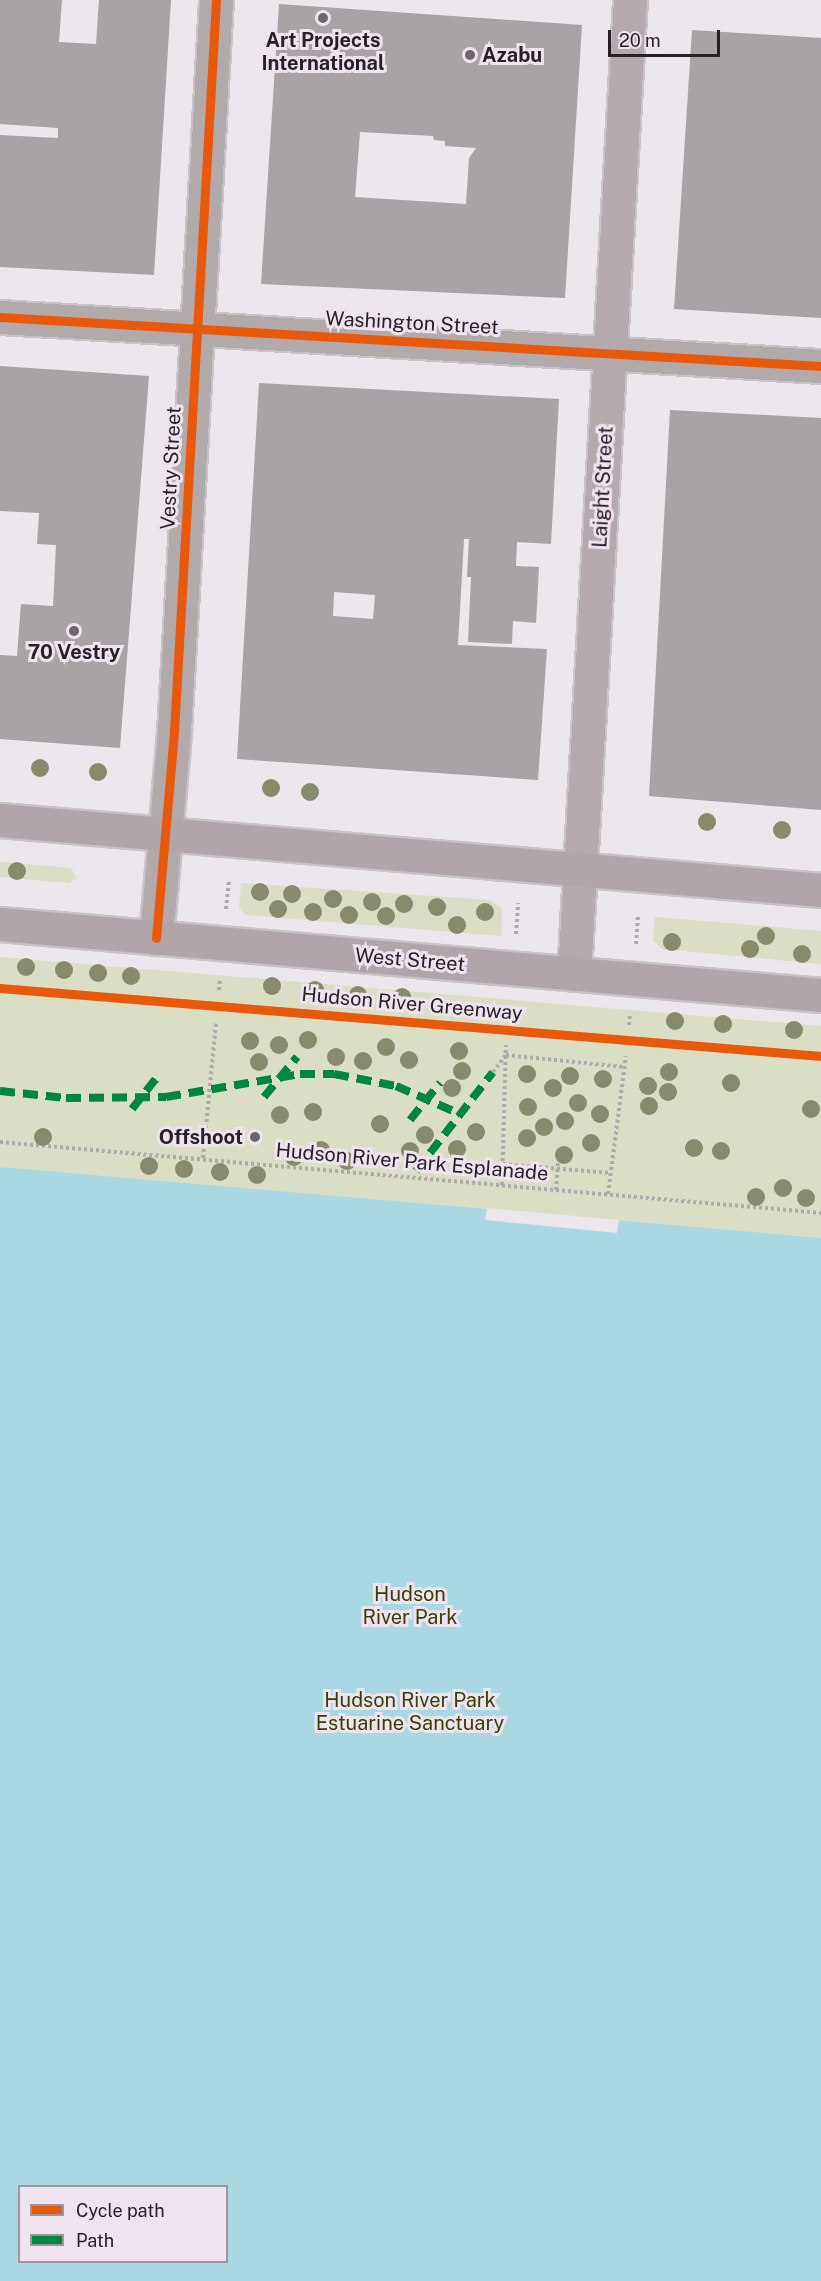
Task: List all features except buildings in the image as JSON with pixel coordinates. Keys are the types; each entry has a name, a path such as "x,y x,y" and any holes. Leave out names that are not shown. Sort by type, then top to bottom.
{"highway":[{"path":"0,820 821,890"},
{"name":"West Street","path":"0,924 821,995"}],"main road":[{"name":"Laight Street","path":"574,974 582,870 630,0"}],"street":[{"name":"Vestry Street","path":"156,938 166,833 216,0"},
{"name":"Washington Street","path":"0,317 821,366"}],"path":[{"path":"225,913 229,881"},
{"path":"515,938 518,903"},
{"path":"636,947 638,915"},
{"path":"219,990 220,976"},
{"path":"509,1016 510,1000"},
{"path":"204,1158 216,1022"},
{"path":"502,1185 506,1045"},
{"path":"506,1055 625,1067"},
{"path":"493,1072 506,1055"},
{"path":"608,1194 626,1056"},
{"path":"556,1190 558,1162"},
{"path":"503,1164 611,1173"},
{"path":"411,1176 416,1171"}],"green space":[{"path":"0,862 71,868 77,878 69,883 0,877"},
{"path":"241,883 491,900 502,909 501,936 246,915 239,909"},
{"path":"655,917 821,931 821,964 662,949 653,940"},
{"name":"Hudson River Park","path":"0,957 821,1026 821,2281 0,2281"}],"water":[{"name":"Hudson River Park","path":"0,1167 821,1238 821,2281 0,2281"}],"pier":[{"path":"487,1208 619,1220 617,1233 485,1220"}],"marked path":[{"path":"264,1097 297,1057"},
{"path":"416,1171 493,1072"},
{"path":"0,1091 66,1098 166,1097 300,1074 334,1074 396,1086 460,1114"},
{"path":"132,1109 158,1076"},
{"path":"410,1120 440,1083"}],"cycle path":[{"path":"156,938 174,731 216,0"},
{"path":"0,317 821,366"},
{"name":"Hudson River Greenway","path":"0,988 821,1056"}],"place":[{"name":"Art Projects International","path":"323,18"},
{"name":"Azabu","path":"470,55"},
{"name":"70 Vestry","path":"74,631"},
{"name":"Offshoot","path":"255,1137"}],"park label":[{"name":"Hudson River Park Estuarine Sanctuary","path":"410,1712"}]}
